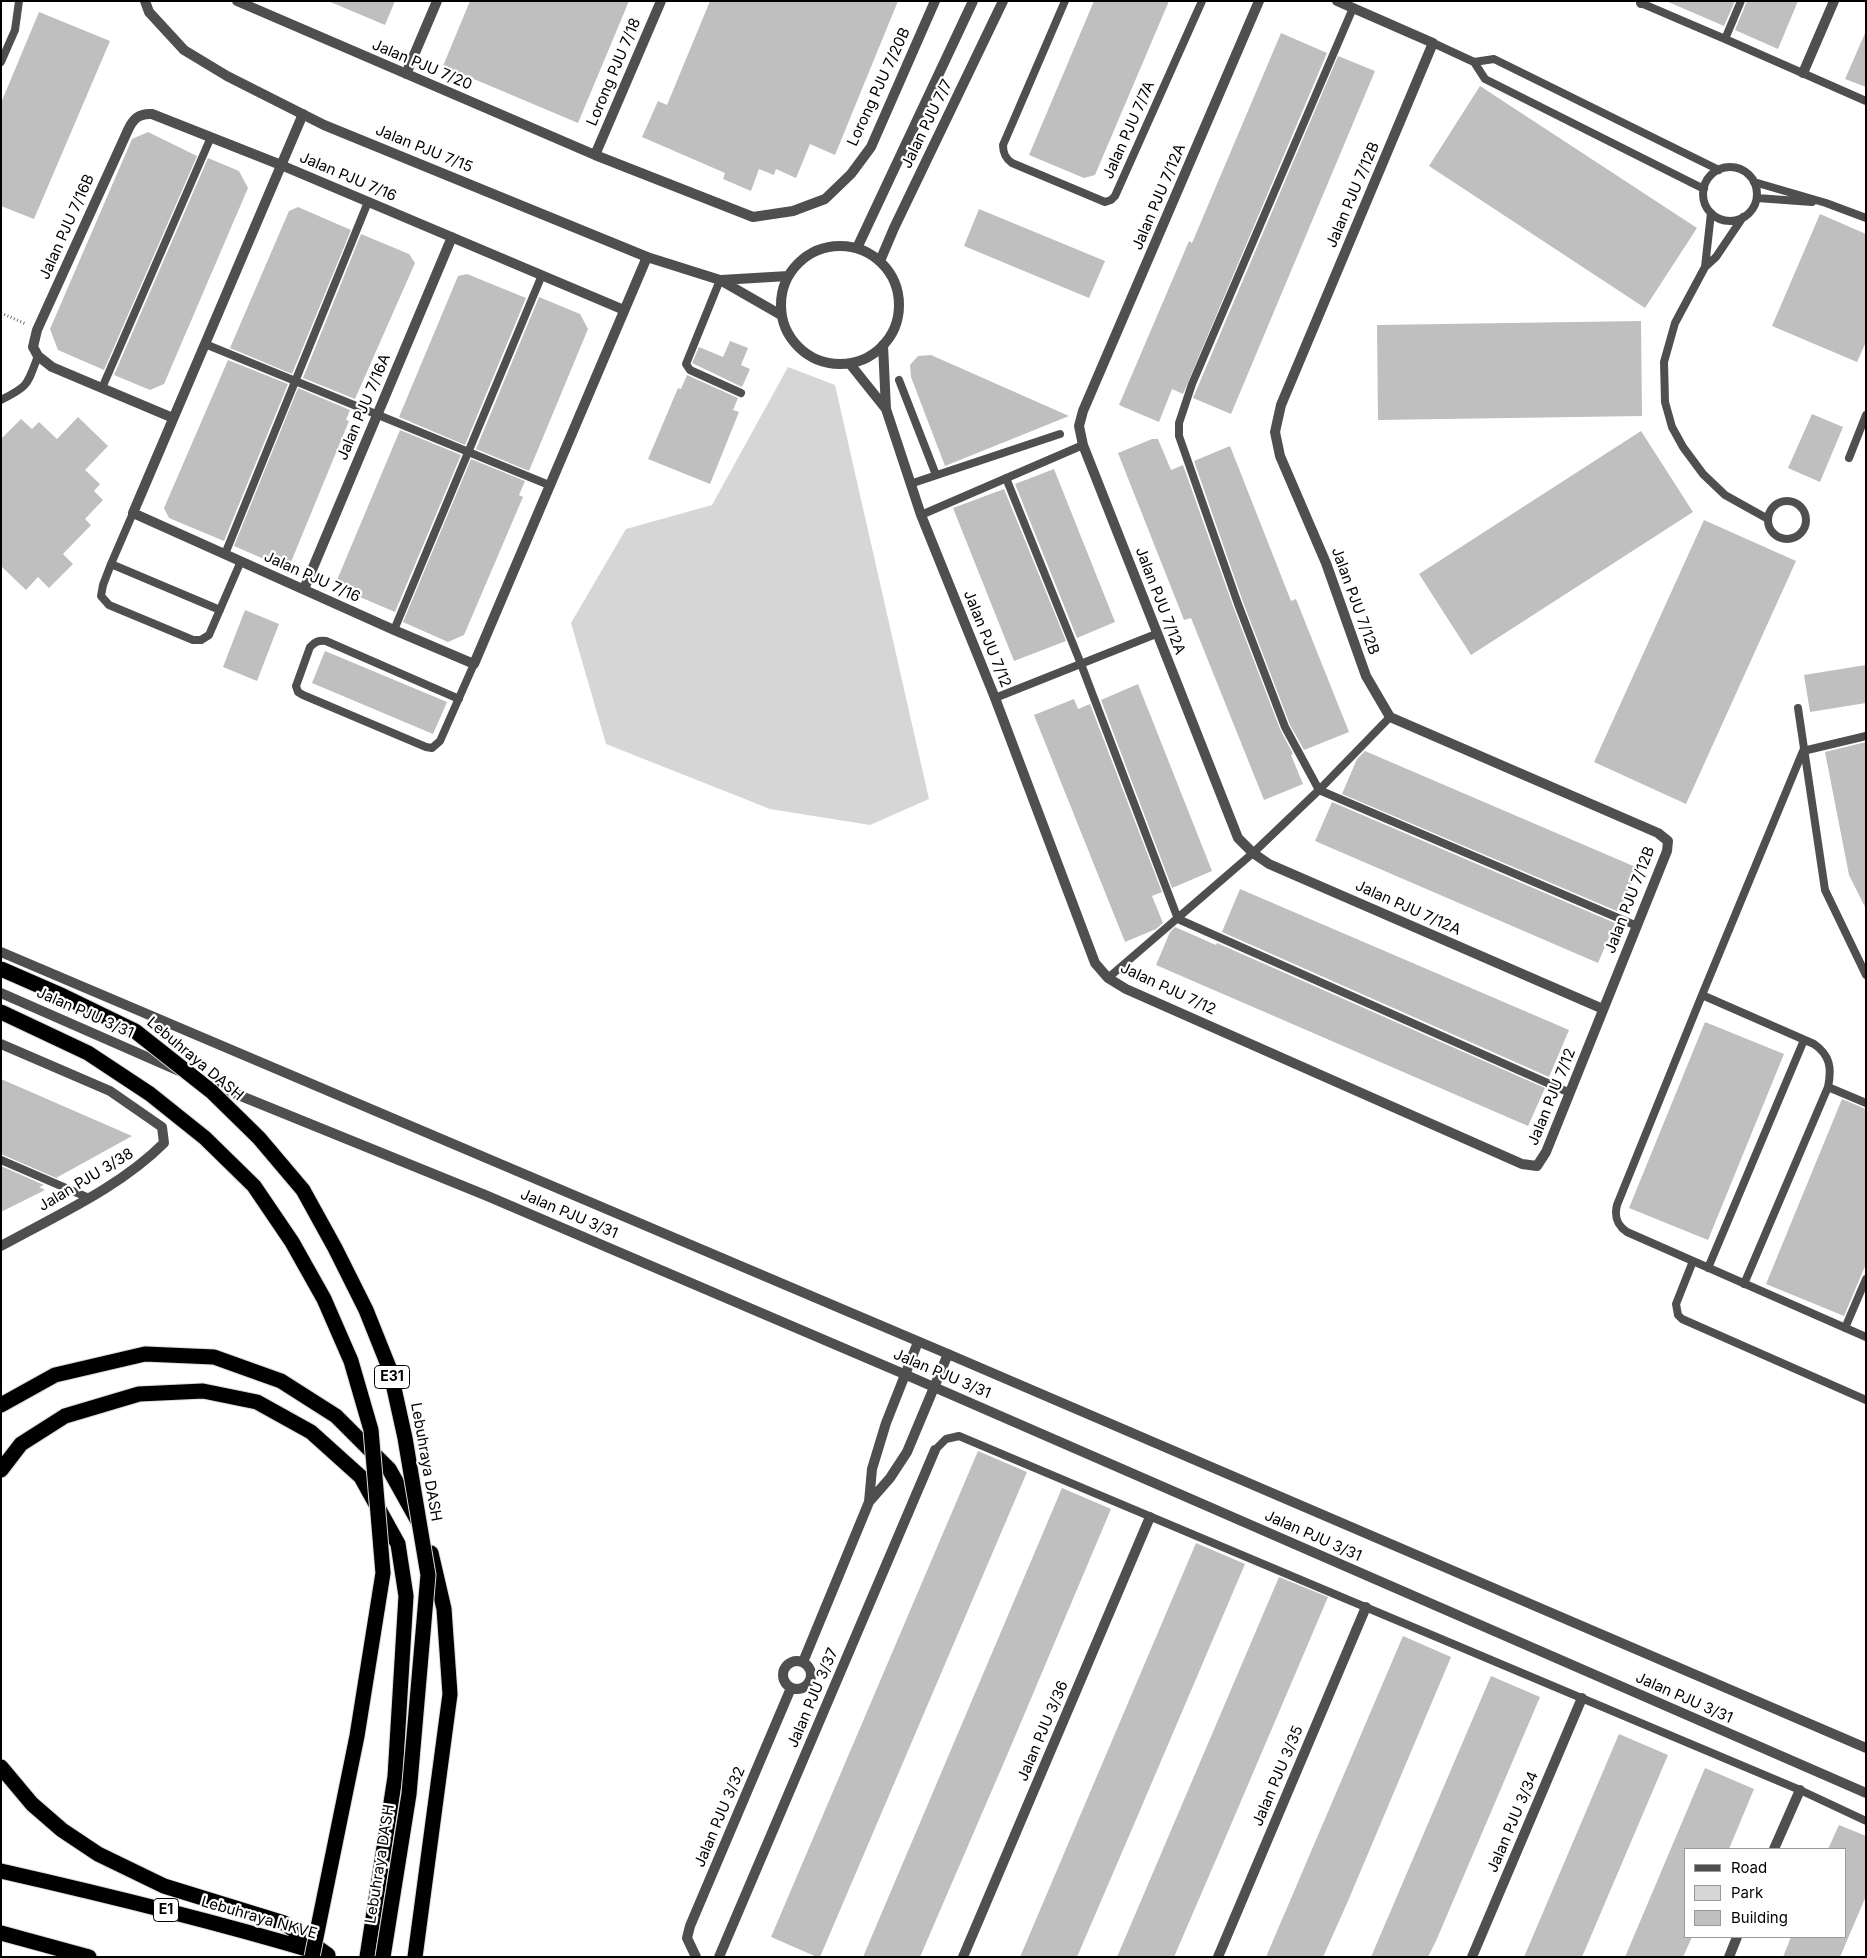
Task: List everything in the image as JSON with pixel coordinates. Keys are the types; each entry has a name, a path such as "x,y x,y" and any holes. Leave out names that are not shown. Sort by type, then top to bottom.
{"highway":[{"name":"Lebuhraya DASH","path":"1,969 63,996 135,1031 211,1091 259,1138 303,1190 366,1310 390,1370 428,1575 409,1794 383,1957"},
{"name":"E31","path":"1,1012 88,1053 157,1100 205,1138 254,1186 292,1242 324,1299 351,1361 371,1430 383,1573 357,1736 312,1957"},
{"path":"1,1406 55,1375 145,1354 214,1357 281,1381 336,1416 389,1469 426,1536 444,1609 450,1694 415,1957"},
{"path":"1,1470 21,1444 65,1416 139,1394 203,1391 258,1402 311,1432 361,1477 398,1544 406,1596 395,1777 367,1957"},
{"path":"1,1767 32,1804 62,1830 98,1854 164,1886 284,1923 331,1956"},
{"name":"Lebuhraya NKVE","path":"1,1871 228,1926 331,1956"},
{"path":"1,1933 89,1957"}],"street":[{"name":"Jalan PJU 7/15","path":"145,1 149,12 184,50 227,76 324,125 647,257 720,280 781,315"},
{"name":"Jalan PJU 7/20","path":"237,1 595,155"},
{"path":"406,74 437,1"},
{"name":"Lorong PJU 7/18","path":"595,155 661,1"},
{"name":"Lorong PJU 7/20B","path":"595,155 753,217 793,211 824,199 850,174 871,147 935,1"},
{"name":"Jalan PJU 7/7","path":"857,248 973,1"},
{"name":"Jalan PJU 7/7","path":"880,261 1003,1"},
{"name":"Jalan PJU 7/12A","path":"1259,1 1083,411 1079,426 1083,445 1238,838 1253,853 1278,868 1603,1009"},
{"path":"1337,1 1433,43"},
{"path":"1803,73 1834,1"},
{"name":"Jalan PJU 7/12B","path":"1433,43 1281,406 1276,432 1280,456 1326,563 1366,676 1390,717 1658,833 1668,841 1668,851 1603,1009"},
{"name":"Jalan PJU 7/16B","path":"38,356 33,347 35,336 132,122 143,114 152,114 281,165"},
{"name":"Jalan PJU 7/16","path":"303,114 133,513 474,664"},
{"name":"Jalan PJU 7/16","path":"281,165 624,310"},
{"name":"Jalan PJU 7/16A","path":"304,589 452,237"},
{"path":"837,246 857,248 869,253 880,261 891,276 898,293 898,312 893,330 883,345 868,357 850,364 832,364 814,359 798,348 787,333 781,315 781,295 788,276 801,261 818,250 837,246"},
{"path":"474,664 647,257"},
{"name":"Jalan PJU 7/15","path":"720,280 788,276"},
{"name":"Jalan PJU 7/12","path":"883,345 886,409 921,515 995,698 1095,963 1108,978 1126,989 1522,1164 1537,1166 1546,1152 1603,1009"},
{"path":"38,356 52,367 174,418"},
{"name":"Jalan PJU 7/12","path":"850,364 886,409"},
{"name":"Jalan PJU 3/31","path":"1,952 948,1354 1866,1748"},
{"name":"Jalan PJU 3/31","path":"1,993 164,1065 485,1195 904,1374 1866,1793"},
{"name":"Jalan PJU 3/38","path":"1,1044 110,1091 162,1127 164,1143 144,1163 89,1198 1,1246"},
{"path":"803,1662 869,1502 872,1469 886,1423 918,1342"},
{"path":"869,1502 890,1478 907,1452 948,1354"},
{"name":"Jalan PJU 3/37","path":"719,1957 935,1450"},
{"name":"Jalan PJU 3/36","path":"964,1957 1150,1517"},
{"name":"Jalan PJU 3/35","path":"1218,1957 1366,1607"},
{"path":"793,1661 803,1662 810,1667 812,1677 800,1689 791,1688 784,1681 783,1672 785,1667 793,1661"},
{"name":"Jalan PJU 3/32","path":"696,1957 687,1938 690,1926 791,1688"},
{"name":"Jalan PJU 3/34","path":"1472,1957 1582,1698"},
{"path":"1774,1848 1800,1790"},
{"path":"1729,1957 1738,1938"}],"lane":[{"path":"1,62 15,30 19,1"},
{"name":"Jalan PJU 7/7A","path":"1065,1 1004,144 1003,152 1006,159 1012,163 1106,202 1115,196 1202,1"},
{"path":"1725,39 1741,1"},
{"path":"1641,2 1866,101"},
{"path":"1353,8 1192,384 1179,423 1179,436 1238,604 1285,727 1319,790 1637,926"},
{"path":"1433,43 1474,62 1494,59 1718,170"},
{"path":"1474,62 1485,80 1704,190"},
{"path":"102,388 211,137"},
{"path":"1743,217 1726,220 1712,212 1707,206 1704,190 1712,175 1718,170 1735,167 1749,175 1754,182 1757,198 1754,206 1743,217 1716,257 1705,267 1675,323 1664,362 1665,402 1672,427 1683,447 1703,474 1725,496 1768,519"},
{"path":"1754,182 1826,203 1866,218"},
{"path":"1757,198 1826,203"},
{"path":"225,554 368,202"},
{"path":"1705,267 1712,212"},
{"path":"394,630 542,275"},
{"path":"720,280 686,364 690,370 741,393"},
{"path":"205,344 549,485"},
{"path":"1,400 22,389 27,384 38,356"},
{"path":"899,380 936,475"},
{"path":"1849,458 1866,415"},
{"path":"910,484 1060,434"},
{"path":"921,515 1083,445"},
{"path":"1006,478 1081,664 1178,919 1570,1093"},
{"path":"1788,501 1795,502 1801,507 1806,521 1800,534 1786,539 1773,533 1768,519 1774,506 1788,501"},
{"path":"133,513 103,585 101,596 109,605 193,640 201,640 209,635 241,561"},
{"path":"111,564 220,610"},
{"path":"995,698 1156,634"},
{"path":"459,698 320,640 314,642 310,648 296,686 298,692 303,695 432,748 440,741 459,698 474,664"},
{"path":"1798,708 1824,890 1866,975"},
{"path":"1108,978 1253,853 1319,790 1390,717"},
{"path":"1803,751 1866,736"},
{"path":"1803,751 1702,995 1615,1214 1620,1228 1627,1232 1866,1337"},
{"path":"1702,995 1804,1040 1822,1050 1828,1058 1831,1069 1828,1087 1744,1284"},
{"path":"1708,1268 1804,1040"},
{"path":"1828,1087 1866,1103"},
{"path":"1,1160 89,1198"},
{"path":"1694,1261 1676,1304 1678,1315 1682,1319 1866,1400"},
{"path":"1845,1328 1866,1279"},
{"path":"935,1450 946,1439 959,1436 1800,1790 1866,1821"}],"path":[{"path":"1,313 22,322"}],"green space":[{"path":"788,367 835,385 929,799 870,825 770,809 606,744 571,623 626,529 712,505"}],"building":[{"path":"328,1 395,1 385,25"},
{"path":"470,1 629,1 578,123 443,66"},
{"path":"710,1 898,1 835,155 810,144 796,178 776,169 774,175 759,169 751,191 723,179 725,173 642,137 658,101 667,105"},
{"path":"1094,1 1169,1 1095,175 1084,178 1029,155"},
{"path":"1666,1 1735,1 1724,26"},
{"path":"1747,1 1798,1 1778,49 1735,30"},
{"path":"39,12 110,41 34,219 1,206 1,103"},
{"path":"1866,31 1866,87 1845,79"},
{"path":"1281,33 1327,53 1183,394 1172,389 1159,422 1119,405 1189,241 1192,243"},
{"path":"1338,56 1375,71 1231,414 1193,398"},
{"path":"1480,86 1697,228 1645,308 1429,166"},
{"path":"148,132 197,156 104,370 58,350 50,329 132,139"},
{"path":"208,158 239,171 248,188 164,384 150,390 114,375"},
{"path":"298,207 351,230 292,374 230,348 289,211"},
{"path":"979,209 1105,261 1089,298 964,246"},
{"path":"1820,214 1866,234 1866,342 1857,362 1772,326"},
{"path":"361,234 409,254 415,263 355,399 303,378"},
{"path":"467,274 526,298 465,445 399,417 458,276"},
{"path":"539,297 580,314 588,329 529,471 476,449"},
{"path":"1641,321 1642,416 1378,420 1377,325"},
{"path":"730,341 748,348 741,365 750,369 742,387 692,363 699,347 723,357"},
{"path":"931,355 1069,416 945,466 911,377 910,365 918,356"},
{"path":"228,360 288,384 224,541 169,518 164,508"},
{"path":"687,375 738,398 733,410 739,412 710,484 648,459 678,388 681,389"},
{"path":"298,388 350,410 346,420 349,421 291,562 280,566 234,546"},
{"path":"1812,414 1843,427 1820,482 1788,468"},
{"path":"78,417 108,446 85,470 100,484 94,491 103,500 85,519 91,525 63,554 73,564 49,588 38,577 26,590 1,566 1,439 21,419 32,429 39,422 57,439"},
{"path":"400,430 461,455 395,612 341,589 337,580"},
{"path":"1641,431 1693,512 1471,655 1419,574"},
{"path":"1152,439 1158,439 1171,470 1183,465 1233,606 1280,729 1293,754 1291,755 1303,784 1264,800 1191,618 1184,620 1118,453"},
{"path":"1230,446 1291,601 1296,599 1349,732 1304,750 1290,725 1243,602 1194,461"},
{"path":"471,459 525,481 519,495 523,497 464,635 448,642 403,622"},
{"path":"1054,469 1115,622 1077,638 1015,484"},
{"path":"1004,489 1066,641 1014,661 953,508"},
{"path":"1704,520 1796,561 1686,804 1594,762"},
{"path":"245,610 279,624 257,681 223,667"},
{"path":"325,651 447,702 433,734 312,683"},
{"path":"1866,665 1866,703 1810,712 1804,675"},
{"path":"1138,684 1212,871 1172,888 1101,700"},
{"path":"1074,699 1078,709 1090,704 1162,892 1152,896 1163,923 1156,929 1125,942 1034,715"},
{"path":"1866,742 1866,909 1849,875 1825,752"},
{"path":"1365,751 1638,868 1619,912 1342,794 1357,759"},
{"path":"1332,802 1615,923 1598,963 1315,841"},
{"path":"1240,889 1569,1030 1549,1077 1222,932"},
{"path":"1175,927 1216,945 1217,943 1545,1088 1528,1126 1156,965 1170,932"},
{"path":"1705,1022 1784,1054 1708,1240 1629,1208"},
{"path":"1,1079 132,1136 56,1178 1,1154"},
{"path":"1842,1099 1866,1109 1866,1264 1844,1316 1766,1284"},
{"path":"1,1166 44,1185 39,1187 45,1190 1,1212"},
{"path":"978,1451 1027,1472 820,1957 817,1957 771,1937"},
{"path":"1062,1488 1111,1509 1008,1753 920,1957 863,1957"},
{"path":"1196,1543 1245,1564 1077,1957 1020,1957"},
{"path":"1279,1577 1328,1597 1224,1841 1174,1957 1117,1957"},
{"path":"1403,1636 1451,1657 1348,1901 1323,1957 1266,1957"},
{"path":"1491,1676 1540,1697 1436,1941 1428,1957 1371,1957"},
{"path":"1619,1734 1668,1755 1582,1957 1524,1957"},
{"path":"1705,1768 1754,1789 1729,1848 1684,1848 1684,1938 1692,1938 1683,1957 1625,1957"},
{"path":"1839,1825 1866,1836 1866,1896 1840,1957 1783,1957 1791,1938 1847,1938 1847,1848 1828,1848"}]}
